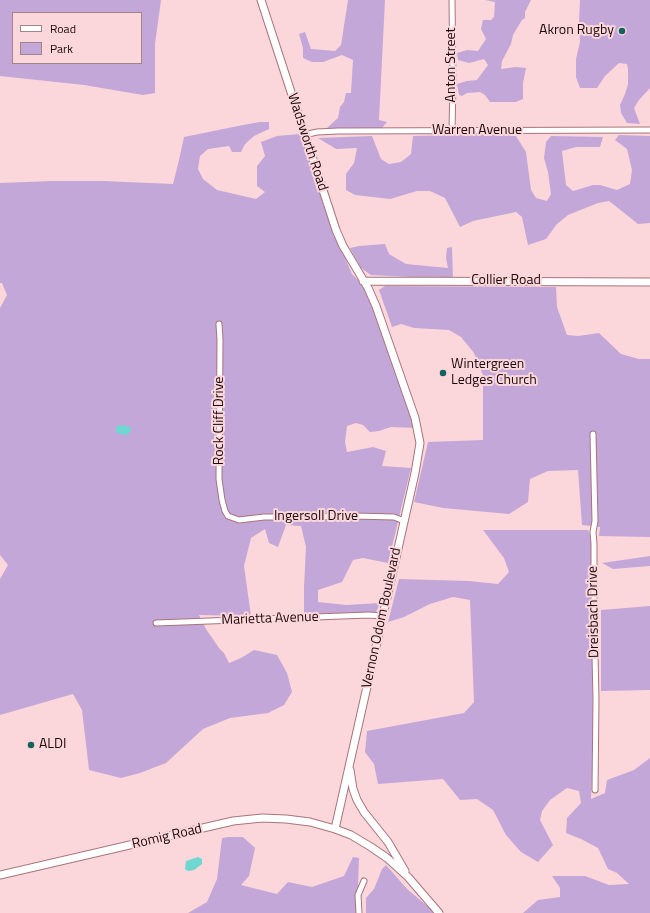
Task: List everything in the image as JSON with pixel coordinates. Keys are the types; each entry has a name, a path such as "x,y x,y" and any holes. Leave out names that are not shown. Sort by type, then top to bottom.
{"main road":[{"name":"Wadsworth Road","path":"260,0 336,230 343,246 363,281"},
{"name":"Collier Road","path":"363,281 650,282"},
{"name":"Vernon Odom Boulevard","path":"335,829 419,454 418,433 415,418 376,306 363,281"},
{"path":"349,766 353,789 357,800 364,812 388,842 408,877"},
{"name":"Romig Road","path":"0,874 244,820 262,818 286,819 310,822 335,829"},
{"path":"335,829 359,840 381,853 408,877 439,913"}],"street":[{"name":"Anton Street","path":"452,0 452,131"},
{"name":"Warren Avenue","path":"304,135 317,132 338,131 650,130"},
{"name":"Rock Cliff Drive","path":"219,324 219,479 222,500 228,516"},
{"name":"Dreisbach Drive","path":"593,434 595,521 592,532 594,544 596,790"},
{"name":"Ingersoll Drive","path":"228,516 239,520 264,517 394,517 404,521"},
{"name":"Marietta Avenue","path":"156,623 369,615 383,616"},
{"path":"359,913 358,895 364,881"}],"green space":[{"path":"0,0 161,0 155,44 155,93 143,95 84,85 0,76"},
{"path":"348,0 385,0 379,120 387,122 381,129 327,128 338,118 340,107 344,102 346,93 351,93 353,60 342,55 323,62 312,62 303,58 303,48 299,34 305,32 311,49 335,51 341,45"},
{"path":"485,0 531,0 525,12 525,18 522,20 513,35 511,44 502,61 501,69 516,67 526,68 523,83 523,99 516,102 490,102 485,95 480,92 467,93 462,96 459,95 457,84 477,80 488,65 484,59 469,63 458,60 457,53 467,50 478,51 486,39 481,29 483,20 491,20 494,17 495,2"},
{"path":"580,0 650,0 650,88 634,108 640,124 627,123 621,113 620,105 628,84 627,64 619,63 605,76 597,88 580,88 576,77 576,59 580,42"},
{"path":"260,122 269,122 269,129 254,136 245,144 241,152 232,152 229,146 208,149 200,156 198,169 203,179 217,190 256,199 265,192 257,186 257,166 265,156 261,142 277,136 300,134 336,237 352,274 364,286 380,317 417,428 391,427 370,432 363,425 356,423 347,426 345,442 347,452 373,447 386,451 382,466 411,468 388,563 363,558 353,560 342,582 318,590 318,602 346,605 380,603 376,612 304,614 306,547 301,526 286,525 278,547 269,543 265,529 251,538 244,566 251,616 199,615 206,629 224,653 229,663 254,650 277,655 287,673 292,692 284,705 268,713 230,718 203,729 166,763 140,773 121,778 89,770 82,710 73,694 0,715 0,579 8,565 0,555 0,308 7,295 2,283 0,283 0,183 103,181 173,184 184,137"},
{"path":"503,134 516,136 526,152 531,190 536,198 547,201 551,194 548,172 544,158 546,142 551,136 603,137 600,147 576,147 562,151 566,185 573,191 593,185 600,185 617,190 630,184 632,170 627,149 615,140 619,135 650,136 650,223 638,224 609,201 598,203 568,215 557,224 546,239 528,245 522,217 516,212 473,221 460,227 445,198 430,191 417,191 390,199 355,195 346,190 346,174 354,163 357,148 336,149 318,138 372,136 381,159 389,164 401,162 411,154 413,136"},
{"path":"385,244 389,254 406,264 448,268 446,258 447,248 452,247 453,279 371,275 361,268 350,248"},
{"path":"385,286 556,287 557,307 567,335 578,336 599,333 621,354 639,359 650,359 650,537 599,536 600,527 582,525 578,470 548,471 530,479 528,502 509,514 443,508 414,502 428,442 483,440 483,375 474,353 461,337 449,330 414,328 401,324 392,327 379,290"},
{"path":"483,530 588,530 592,540 593,753 591,799 605,793 607,780 634,770 650,758 650,913 523,913 538,900 560,897 560,888 552,876 585,876 609,885 629,884 617,873 608,869 598,848 566,833 567,818 581,803 579,791 567,788 550,800 542,811 540,820 553,845 538,862 521,852 506,835 493,810 477,799 460,800 443,779 378,784 374,764 365,752 367,731 464,713 474,702 470,600 453,597 430,604 404,617 388,622 399,579 469,581 498,584 509,572 504,558"},
{"path":"650,556 650,566 613,569 602,563"},
{"path":"650,606 650,690 601,691 601,610"},
{"path":"243,837 255,848 249,876 241,885 277,894 288,882 312,887 344,876 353,857 359,858 357,913 188,913 207,902 217,879 222,838"},
{"path":"386,865 407,889 435,913 366,913 366,898 374,889 382,869"}],"water":[{"path":"120,425 131,427 131,431 127,435 116,432 117,426"},
{"path":"198,857 202,859 202,864 194,870 188,871 185,869 186,861"}],"place":[{"name":"Akron Rugby","path":"622,31"},
{"name":"Wintergreen Ledges Church","path":"443,373"},
{"name":"ALDI","path":"31,745"}]}
